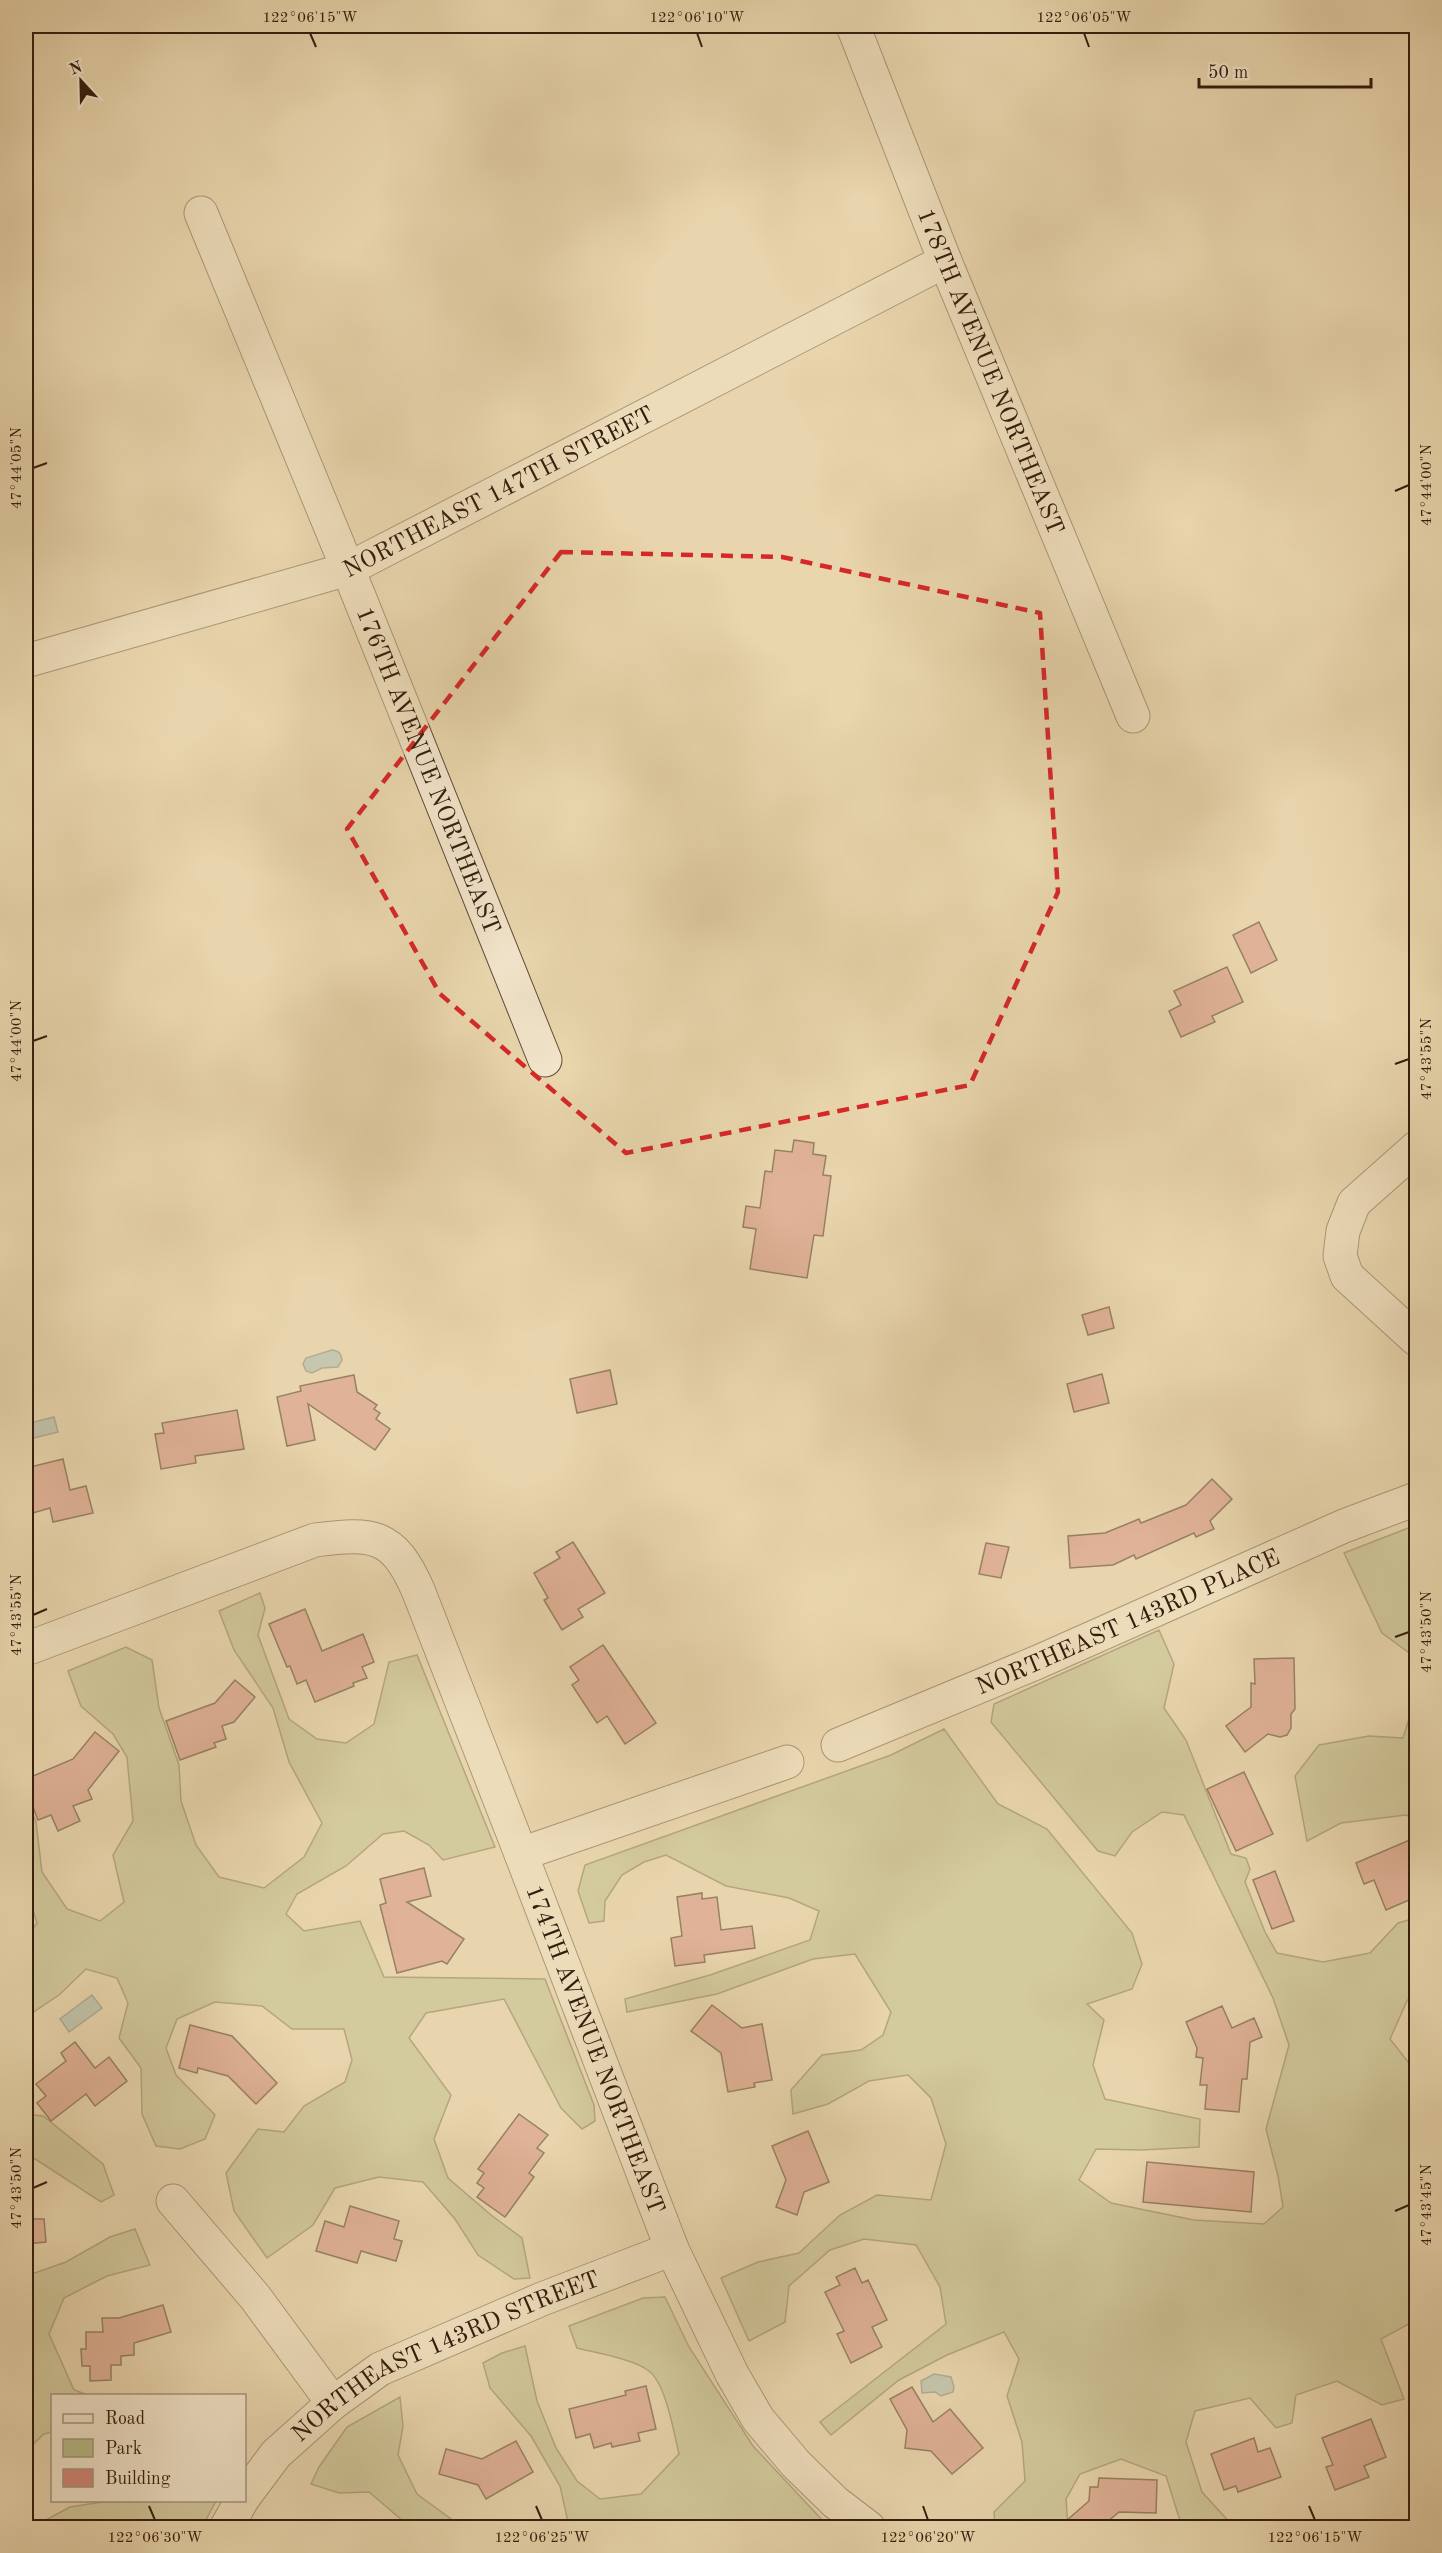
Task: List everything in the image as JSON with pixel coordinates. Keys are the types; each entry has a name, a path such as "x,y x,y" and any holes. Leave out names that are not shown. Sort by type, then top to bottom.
{"street":[{"name":"178TH AVENUE NORTHEAST","path":"853,26 945,261 1133,716"},
{"name":"176TH AVENUE NORTHEAST","path":"201,213 348,569 545,1060"},
{"name":"NORTHEAST 147TH STREET","path":"26,661 348,569 945,261"},
{"path":"1416,1148 1354,1203 1343,1231 1340,1256 1347,1276 1416,1339"},
{"name":"NORTHEAST 143RD PLACE","path":"838,1745 1038,1662 1344,1526 1416,1499"},
{"name":"174TH AVENUE NORTHEAST","path":"26,1649 315,1540 343,1537 375,1538 395,1551 408,1568 521,1854 672,2249 732,2374 758,2419 796,2464 835,2502 869,2528"},
{"path":"521,1854 787,1762"},
{"path":"173,2201 255,2296 333,2403"},
{"name":"NORTHEAST 143RD STREET","path":"246,2494 276,2454 333,2403 380,2369 542,2299 672,2249"},
{"path":"226,2528 241,2502"}],"highlighted area":[{"path":"561,552 782,557 1040,613 1058,892 970,1085 626,1153 440,994 347,829"}],"green space":[{"path":"1416,1525 1416,1658 1382,1633 1344,1553"},
{"path":"260,1593 265,1608 258,1635 289,1719 317,1739 346,1743 374,1724 389,1662 417,1655 495,1847 443,1860 429,1845 404,1831 383,1834 346,1866 297,1894 286,1914 304,1931 360,1921 384,1977 545,1979 594,2105 595,2121 582,2129 561,2108 504,1999 426,2013 409,2038 451,2095 434,2139 448,2178 522,2238 530,2278 514,2279 478,2255 455,2219 423,2182 379,2177 335,2188 313,2225 267,2258 234,2211 226,2173 258,2129 284,2132 304,2106 345,2082 352,2060 344,2029 292,2029 262,2006 215,2002 177,2019 166,2048 176,2075 215,2115 205,2139 180,2149 156,2146 142,2114 141,2068 119,2038 128,2003 117,1978 86,1969 59,1995 26,2017 26,1937 37,1923 30,1900 31,1856 26,1841 26,1796 36,1822 42,1872 67,1909 100,1921 124,1902 113,1855 133,1821 127,1757 113,1734 81,1706 68,1671 126,1647 152,1660 159,1708 179,1765 181,1801 196,1845 219,1877 264,1888 304,1857 322,1823 289,1762 273,1708 234,1650 219,1611"},
{"path":"1159,1630 1174,1664 1164,1708 1186,1740 1231,1854 1246,1858 1250,1869 1245,1882 1265,1932 1277,1953 1323,1962 1370,1953 1398,1923 1416,1918 1416,1990 1407,2001 1390,2039 1416,2072 1416,2320 1381,2339 1404,2399 1382,2405 1337,2381 1296,2395 1292,2423 1276,2428 1250,2398 1195,2411 1186,2442 1202,2492 1234,2527 1182,2527 1166,2476 1121,2459 1080,2474 1066,2499 1068,2527 995,2527 994,2512 1025,2481 1022,2442 1007,2396 1019,2359 1004,2332 947,2355 899,2380 831,2435 820,2422 946,2324 940,2287 916,2245 864,2239 830,2250 789,2286 785,2322 749,2341 721,2278 758,2262 799,2253 840,2215 877,2195 931,2200 946,2144 931,2098 908,2075 869,2081 828,2104 793,2114 791,2090 822,2055 861,2050 883,2035 891,2012 855,1954 813,1959 717,1994 627,2012 625,1999 710,1975 810,1940 819,1911 789,1898 726,1886 666,1855 644,1862 622,1875 605,1901 604,1921 589,1923 578,1891 585,1865 891,1755 944,1729 998,1804 1047,1829 1132,1933 1142,1964 1132,1989 1087,2004 1104,2020 1093,2065 1105,2099 1200,2119 1199,2147 1142,2150 1096,2149 1079,2180 1111,2203 1194,2220 1264,2224 1283,2207 1266,2129 1289,2045 1273,1998 1184,1815 1162,1812 1132,1832 1115,1856 1098,1851 991,1722 994,1704"},
{"path":"1416,1658 1416,1819 1406,1815 1341,1823 1307,1841 1295,1776 1319,1745 1369,1736 1403,1738 1415,1700"},
{"path":"26,2114 43,2116 103,2164 114,2195 101,2202 26,2153"},
{"path":"135,2229 150,2265 107,2276 64,2298 49,2334 74,2390 85,2394 51,2394 51,2432 44,2434 26,2451 26,2276 66,2262 110,2237"},
{"path":"665,2297 689,2347 753,2446 826,2524 824,2527 564,2527 568,2522 560,2486 531,2436 490,2388 483,2363 502,2353 525,2346 537,2401 556,2448 577,2481 600,2499 641,2494 679,2454 665,2397 655,2377 642,2367 625,2360 577,2348 569,2326 643,2298"},
{"path":"400,2397 403,2426 398,2455 417,2494 454,2521 470,2527 410,2527 369,2492 339,2493 311,2484 319,2467 347,2427"},
{"path":"102,2502 215,2502 202,2527 41,2527 42,2522 70,2507"}],"water":[{"path":"332,1350 341,1356 342,1360 338,1367 322,1368 312,1373 306,1371 303,1364 306,1358"},
{"path":"54,1417 58,1432 26,1440 26,1424"},
{"path":"92,1995 102,2008 69,2032 60,2019"},
{"path":"934,2374 951,2377 953,2392 941,2396 935,2392 922,2393 921,2381"}],"building":[{"path":"1259,922 1277,960 1251,973 1233,935"},
{"path":"1227,967 1243,1002 1212,1016 1215,1022 1181,1037 1169,1011 1181,1005 1174,991"},
{"path":"794,1140 814,1143 813,1154 826,1156 823,1175 831,1176 823,1236 814,1235 807,1278 750,1269 756,1229 743,1227 746,1206 760,1208 765,1171 772,1172 775,1150 792,1152"},
{"path":"1109,1307 1114,1328 1088,1335 1082,1315"},
{"path":"610,1370 617,1404 577,1413 570,1379"},
{"path":"1102,1374 1109,1403 1074,1412 1067,1384"},
{"path":"354,1375 357,1392 377,1405 374,1409 380,1413 376,1419 390,1429 375,1450 308,1404 315,1440 287,1446 277,1397 301,1391 300,1386"},
{"path":"237,1410 244,1449 195,1456 196,1463 161,1469 155,1434 164,1433 162,1423"},
{"path":"63,1459 70,1490 86,1486 93,1513 53,1522 50,1508 26,1515 26,1468"},
{"path":"1212,1479 1232,1499 1210,1521 1214,1529 1196,1537 1194,1533 1136,1559 1134,1555 1113,1565 1070,1568 1068,1536 1105,1533 1139,1519 1141,1523 1186,1505"},
{"path":"573,1542 605,1593 578,1609 583,1617 562,1630 544,1600 548,1598 534,1573 560,1558 556,1552"},
{"path":"986,1543 1009,1547 1001,1578 979,1574"},
{"path":"305,1609 322,1651 363,1634 374,1662 362,1667 367,1678 353,1683 354,1686 315,1702 306,1680 297,1684 290,1666 287,1667 269,1624"},
{"path":"603,1645 656,1723 625,1744 607,1716 597,1723 572,1685 579,1680 570,1667"},
{"path":"1294,1658 1295,1709 1291,1714 1291,1728 1287,1735 1280,1737 1268,1734 1245,1752 1226,1726 1251,1707 1251,1683 1255,1684 1254,1659"},
{"path":"235,1680 255,1697 234,1722 222,1726 226,1739 214,1743 216,1747 180,1760 166,1721 215,1703"},
{"path":"95,1732 119,1751 88,1790 92,1799 73,1806 80,1821 58,1831 51,1815 38,1820 26,1789 26,1779 73,1759"},
{"path":"1244,1772 1273,1834 1236,1851 1207,1789"},
{"path":"1412,1839 1416,1851 1416,1897 1386,1910 1374,1880 1364,1884 1356,1863"},
{"path":"424,1868 431,1896 407,1902 464,1939 447,1964 442,1961 397,1973 380,1905 386,1903 380,1879"},
{"path":"1275,1871 1294,1921 1272,1929 1253,1880"},
{"path":"702,1893 702,1899 717,1897 721,1930 752,1926 755,1948 704,1955 705,1962 675,1966 671,1938 682,1936 677,1897"},
{"path":"712,2005 742,2028 762,2024 772,2080 754,2083 755,2087 728,2092 721,2053 691,2031"},
{"path":"1222,2006 1232,2028 1254,2018 1262,2037 1250,2042 1247,2079 1242,2079 1239,2112 1205,2109 1207,2085 1200,2085 1203,2058 1196,2057 1197,2048 1186,2022"},
{"path":"190,2025 232,2036 277,2083 256,2104 228,2076 198,2068 197,2073 179,2068"},
{"path":"75,2042 95,2068 109,2057 127,2081 95,2106 86,2094 51,2121 37,2103 46,2096 36,2084 66,2061 61,2053"},
{"path":"519,2114 548,2135 537,2148 544,2153 529,2173 534,2177 505,2217 477,2197 484,2188 477,2183 484,2173 478,2169"},
{"path":"808,2131 829,2182 804,2192 797,2215 776,2207 786,2180 772,2146"},
{"path":"1147,2162 1254,2172 1251,2212 1143,2202"},
{"path":"350,2206 399,2221 394,2239 402,2241 396,2261 361,2251 357,2263 316,2251 325,2221 344,2227"},
{"path":"26,2219 44,2219 46,2242 26,2244"},
{"path":"855,2268 862,2283 868,2280 887,2320 872,2327 882,2347 851,2363 837,2334 844,2331 825,2292 840,2285 836,2277"},
{"path":"163,2305 171,2332 134,2343 134,2355 121,2356 121,2365 111,2365 111,2380 90,2381 90,2366 82,2366 81,2349 86,2349 86,2332 103,2332 102,2318 119,2318"},
{"path":"646,2386 656,2429 638,2433 640,2441 612,2447 611,2443 594,2448 590,2434 576,2438 569,2409 626,2395 625,2391"},
{"path":"912,2387 933,2422 950,2409 983,2448 952,2474 931,2451 905,2448 907,2430 890,2399"},
{"path":"1371,2419 1386,2457 1364,2466 1369,2477 1335,2490 1326,2467 1333,2465 1322,2438"},
{"path":"1254,2438 1258,2452 1270,2448 1281,2477 1238,2492 1236,2486 1224,2490 1211,2454"},
{"path":"516,2441 533,2472 486,2499 478,2485 439,2474 446,2449 482,2459"},
{"path":"1099,2478 1157,2480 1156,2513 1119,2512 1100,2528 1058,2528 1089,2501 1090,2487 1098,2487"}]}
